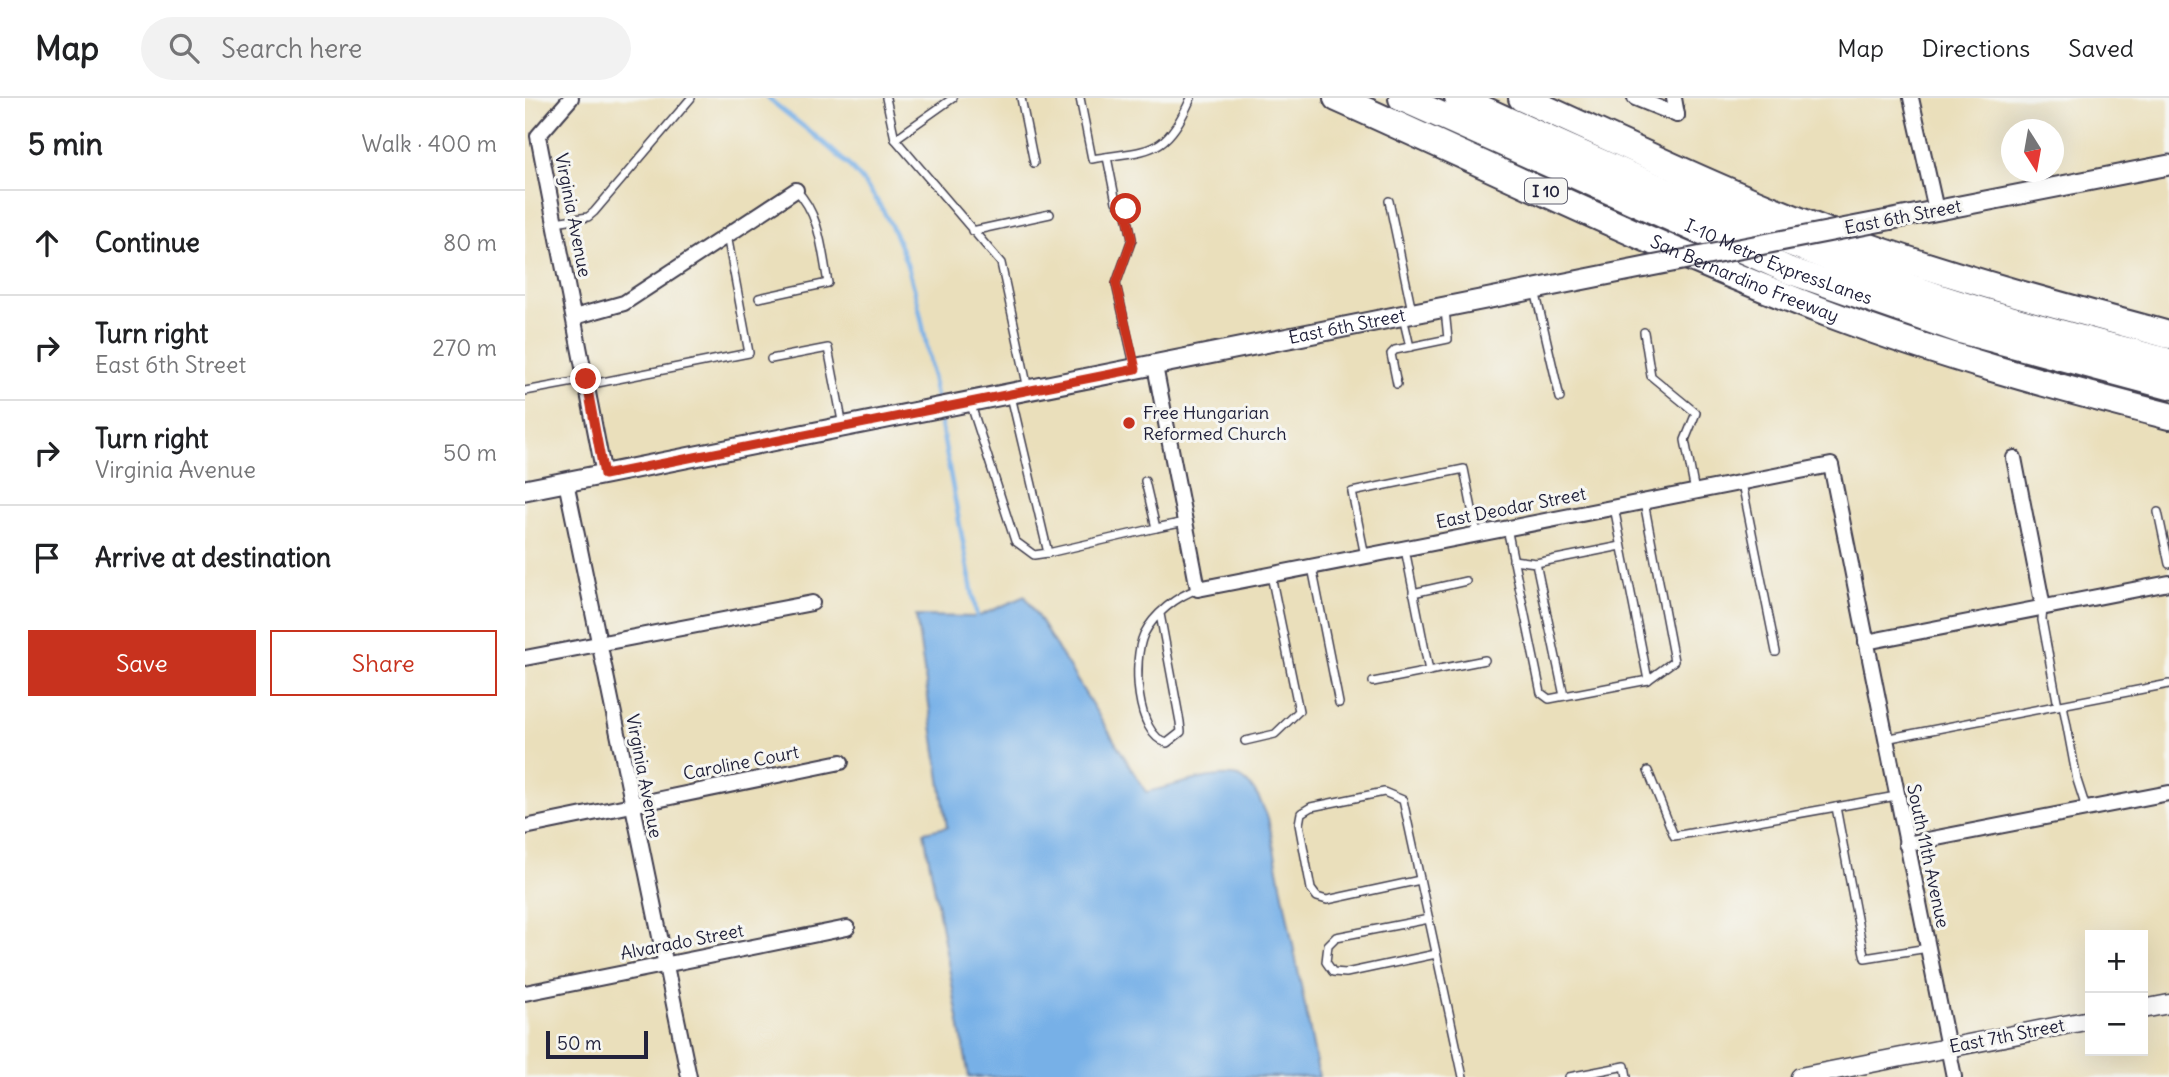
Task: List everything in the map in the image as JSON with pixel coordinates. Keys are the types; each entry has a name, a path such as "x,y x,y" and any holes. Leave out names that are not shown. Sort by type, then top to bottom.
{"highway":[{"name":"San Bernardino Freeway","path":"1337,98 1754,285 1833,315 2003,372 2169,416"},
{"name":"I-10 Metro ExpressLanes","path":"1402,98 1788,270 1983,337 2169,386"},
{"name":"I-10 Metro ExpressLanes","path":"1458,98 1692,204 1842,262 1946,300 2169,362"},
{"path":"1522,98 1689,174 1857,243 1984,284 2169,335"},
{"path":"1833,315 1983,337"}],"main road":[{"name":"East 6th Street","path":"525,490 2169,165"}],"street":[{"name":"Virginia Avenue","path":"571,98 538,136 604,475"},
{"path":"1635,98 1678,115 1674,98"},
{"path":"1912,98 1936,210"},
{"path":"574,317 624,303 796,190"},
{"path":"1155,366 1198,589"},
{"path":"2014,458 2043,607"},
{"name":"East Deodar Street","path":"1198,589 1831,465"},
{"name":"South 11th Avenue","path":"1831,465 1954,1077"},
{"name":"Virginia Avenue","path":"566,482 630,805 667,965 689,1077"},
{"path":"1866,642 2169,583"},
{"path":"525,658 812,603"},
{"name":"Caroline Court","path":"525,827 841,762"},
{"path":"1906,844 2169,793"},
{"name":"Alvarado Street","path":"525,993 847,928"},
{"path":"2148,1008 2169,1004"},
{"name":"East 7th Street","path":"1800,1077 2085,1021"}],"lane":[{"path":"555,222 588,217 594,212 691,98"},
{"path":"886,98 895,139 1001,263 1019,392 1048,552"},
{"path":"895,139 953,98"},
{"path":"1021,98 1034,163"},
{"path":"1080,98 1092,159 1159,147 1177,130 1191,98"},
{"path":"1107,156 1116,202 1126,209 1132,239 1116,284 1136,369"},
{"path":"759,298 828,283 813,214 796,190"},
{"path":"1389,201 1408,316 1410,347"},
{"path":"972,230 1050,214"},
{"path":"525,391 749,353 727,235"},
{"path":"1535,289 1560,398"},
{"path":"1397,384 1391,354 1395,350 1448,339 1445,309"},
{"path":"1644,332 1651,376 1696,413 1685,440 1695,492"},
{"path":"771,359 828,348 843,427"},
{"path":"966,402 1015,541 1034,555 1185,522"},
{"path":"1365,556 1352,492 1464,469 1477,535"},
{"path":"1145,481 1156,528"},
{"path":"1742,482 1776,652"},
{"path":"1507,528 1541,693 1549,699 1648,680 1675,662 1644,501"},
{"path":"1614,507 1648,680"},
{"path":"2158,512 2169,564"},
{"path":"1513,560 1536,563 1621,546"},
{"path":"1405,548 1429,671"},
{"path":"1536,563 1564,696"},
{"path":"1311,567 1339,703"},
{"path":"1245,741 1275,734 1299,711 1271,575"},
{"path":"1413,593 1466,581"},
{"path":"1160,614 1181,722 1181,732 1167,743 1157,740 1150,732 1138,688 1137,665 1143,635 1160,614 1183,594 1198,589"},
{"path":"2043,607 2042,620 2060,705 2077,780 2087,809"},
{"path":"1373,682 1485,660"},
{"path":"1885,739 2169,684"},
{"path":"1648,771 1674,836 1896,796"},
{"path":"1420,880 1327,900 1317,897 1311,889 1299,824 1301,813 1311,807 1384,792 1396,794 1403,800 1463,1077"},
{"path":"1836,807 1865,958 1928,948"},
{"path":"1429,919 1336,937 1325,953 1326,962 1333,972 1346,973 1436,954"},
{"path":"1570,1077 1625,1066 1627,1077"}],"water":[{"path":"1025,596 1146,792 1225,776 1244,780 1256,793 1268,818 1319,1077 969,1077 924,832 947,827 916,616 977,617"}],"waterway":[{"path":"768,98 844,160 873,195 889,222 911,279 937,402"},
{"path":"939,414 977,617"}],"place":[{"name":"Free Hungarian Reformed Church","path":"1129,423"}],"route":[{"path":"586,379 604,475 1136,369 1116,284 1132,239 1126,209"}]}
